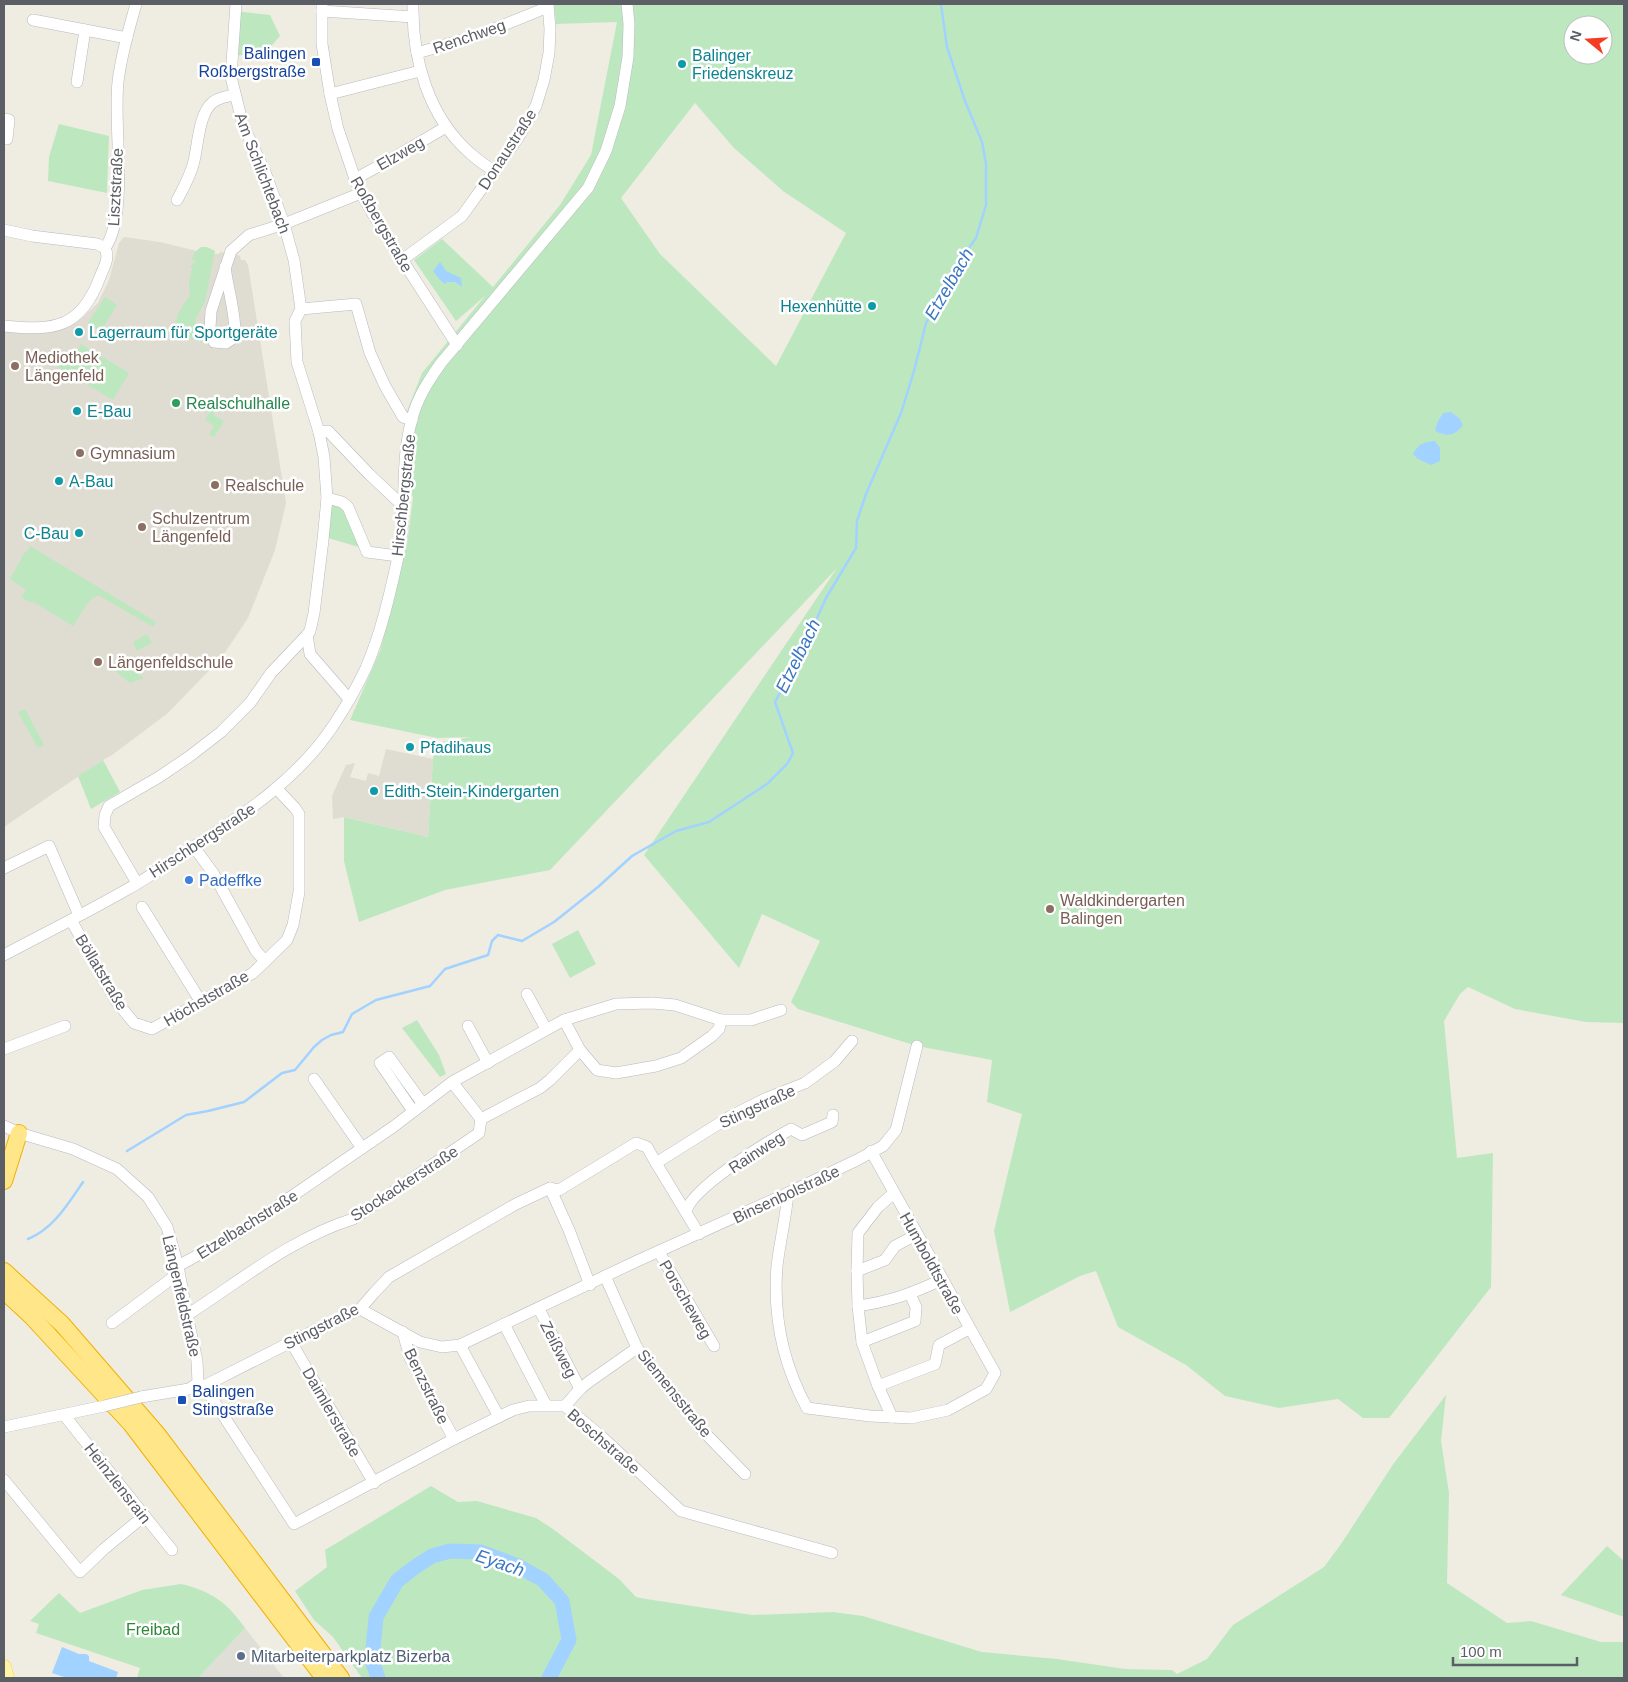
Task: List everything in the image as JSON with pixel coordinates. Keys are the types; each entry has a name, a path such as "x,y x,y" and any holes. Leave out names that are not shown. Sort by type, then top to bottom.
{"highway":[{"path":"4,1181 11,1130"},
{"path":"4,1265 7,1280 62,1324 158,1435 317,1658 341,1678"},
{"path":"317,1658 324,1678"}],"main road":[{"path":"4,1667 7,1678"}],"street":[{"name":"Lisztstraße","path":"4,326 33,329 58,325 78,314 88,303 96,289 107,256 105,248 112,235 118,198 118,83 136,4"},
{"name":"Am Schlichtebach","path":"236,4 231,77 243,125 265,172 284,224 294,260 301,309 295,321 297,362 319,432 324,457 327,498 316,596 308,635 310,654 349,699"},
{"path":"413,4 420,71 430,99 446,127 464,148 487,168 496,171"},
{"name":"Hirschbergstraße","path":"4,955 128,889 233,822 277,789 312,754 333,726 366,668 379,631 398,556 407,448 412,420 419,399 430,378 456,345 588,188 606,151 620,106 628,57 629,24 627,4"},
{"name":"Renchweg","path":"417,53 479,35 548,5"},
{"name":"Donaustraße","path":"402,260 462,216 518,138 536,106 544,80 549,53 548,5"},
{"path":"322,7 413,17"},
{"name":"Roßbergstraße","path":"322,7 324,61 330,94 338,129 355,179 361,194 456,345"},
{"path":"34,20 127,38"},
{"path":"77,82 85,30"},
{"path":"330,94 420,71"},
{"path":"177,200 185,186 194,162 201,122 212,103 223,97 235,95"},
{"path":"4,119 9,120 7,139"},
{"name":"Elzweg","path":"355,179 446,127"},
{"path":"225,267 236,321 235,337 226,343 214,342 210,328 211,310 225,267 231,251 249,235 284,224 361,194"},
{"path":"4,230 32,236 97,244 105,248"},
{"path":"301,309 356,304 370,354 385,386 403,417 412,420"},
{"path":"319,432 328,430 369,474 403,506"},
{"path":"327,498 342,502 348,507 367,552 398,556"},
{"path":"136,883 104,828 105,815 109,806 159,777 221,732 250,703 271,673 308,635"},
{"name":"Höchststraße","path":"134,1023 152,1029 202,1002 253,973 264,960 287,940 293,925 299,892 299,814 277,789"},
{"name":"Böllatstraße","path":"4,868 49,846 75,917 116,1001 134,1023"},
{"path":"194,847 213,872 256,951 264,960"},
{"path":"142,907 202,1002"},
{"path":"527,994 546,1029"},
{"name":"Etzelbachstraße","path":"112,1323 171,1279 178,1266 238,1232 362,1148 452,1082 564,1020 616,1004 652,1003 675,1005 721,1020 751,1020 781,1010"},
{"path":"564,1020 580,1050 597,1070 616,1073 656,1066 681,1058 712,1036 719,1029 721,1020"},
{"path":"4,1050 65,1026"},
{"path":"468,1026 488,1063"},
{"name":"Stingstraße","path":"656,1163 731,1116 805,1083 835,1061 852,1041"},
{"name":"Binsenbolstraße","path":"360,1309 420,1342 442,1347 460,1345 590,1285 605,1276 788,1193 883,1146 896,1130 917,1046"},
{"path":"452,1082 482,1119 540,1088 580,1050"},
{"path":"314,1079 362,1148"},
{"name":"Rainweg","path":"686,1212 687,1206 697,1195 762,1145 791,1129 802,1135 832,1122 833,1115"},
{"name":"Stockackerstraße","path":"187,1315 292,1245 332,1226 353,1219 479,1133 482,1119"},
{"name":"Längenfeldstraße","path":"11,1130 73,1149 117,1169 148,1197 167,1227 178,1266 201,1384"},
{"name":"Stingstraße","path":"4,1427 141,1397 189,1389 201,1384 360,1309 389,1277 516,1204 550,1188 559,1190 636,1143 646,1148 699,1234"},
{"name":"Humboldtstraße","path":"871,1151 941,1280 995,1373 986,1389 948,1410 910,1418 892,1417"},
{"path":"550,1188 569,1230 590,1285"},
{"path":"788,1193 777,1267 777,1299 781,1341 798,1391 807,1408 836,1413 892,1417 862,1342 857,1271 858,1233 878,1207 894,1193"},
{"path":"857,1271 885,1260 894,1246 916,1234"},
{"name":"Porscheweg","path":"659,1252 714,1346"},
{"name":"Siemensstraße","path":"605,1276 637,1348 703,1431 745,1474"},
{"path":"858,1306 910,1294 941,1280"},
{"path":"862,1342 915,1321 916,1307 910,1294"},
{"name":"Zeißweg","path":"539,1309 580,1389"},
{"path":"504,1324 546,1405"},
{"path":"878,1386 935,1364 939,1345 969,1329"},
{"name":"Benzstraße","path":"403,1332 410,1358 454,1439"},
{"name":"Daimlerstraße","path":"291,1342 374,1483"},
{"path":"460,1345 499,1417"},
{"name":"Zeißweg","path":"566,1406 580,1389 637,1348"},
{"name":"Boschstraße","path":"201,1384 294,1524 454,1439 513,1410 529,1406 566,1406 602,1436 681,1511 832,1552"},
{"name":"Heinzlensrain","path":"64,1415 172,1550"},
{"path":"4,1480 80,1572 104,1549 144,1516"}],"shaded area":[{"name":"Schulzentrum Längenfeld","path":"124,237 160,242 209,254 221,252 236,254 240,256 241,260 245,260 248,265 286,503 275,550 248,618 222,657 168,713 112,755 4,827 4,328 47,333 66,328 81,319 98,303 109,280 119,243"},
{"path":"386,749 433,759 428,837 345,817 333,819 332,796 346,765 355,763 350,777 366,781 368,773 379,776"},
{"name":"Mitarbeiterparkplatz Bizerba","path":"245,1628 284,1678 198,1678"}],"green space":[{"path":"554,4 1624,4 1624,1023 1586,1022 1515,1009 1468,987 1460,994 1444,1021 1457,1158 1493,1153 1491,1287 1389,1418 1363,1418 1338,1399 1279,1408 1225,1396 1186,1365 1118,1327 1096,1271 1080,1276 1010,1312 994,1231 1022,1114 987,1102 992,1060 917,1046 798,1009 791,1002 820,941 762,914 739,968 644,855 837,568 550,870 445,890 359,922 344,861 344,817 428,837 435,743 471,737 437,738 350,720 380,651 407,545 413,497 402,480 407,411 422,373 485,296 456,321 414,260 442,239 493,287 560,205 591,155 617,22 556,24","holes":["695,103 734,148 783,191 846,233 776,366 660,254 621,198"]},
{"path":"235,11 270,15 280,36 266,52 233,56"},
{"path":"59,124 109,136 107,193 48,181 49,157"},
{"path":"201,247 207,247 215,251 205,302 196,318 194,333 205,337 202,342 193,339 184,341 183,335 176,336 176,319 190,296 189,283 192,269 190,267 196,261 192,259 195,252"},
{"path":"105,297 117,305 101,331 88,323"},
{"path":"81,344 129,373 113,400 53,364 59,355 70,361"},
{"path":"215,403 218,405 213,415 224,421 214,437 209,435 214,426 205,420"},
{"path":"335,503 341,505 362,548 328,538 331,506"},
{"path":"30,546 156,622 153,627 98,595 89,601 73,626 32,601 31,603 21,597 26,590 10,579"},
{"path":"147,634 152,643 137,651 133,642"},
{"path":"120,660 144,678 130,683 110,667"},
{"path":"25,709 44,745 38,748 18,712"},
{"path":"103,760 120,792 91,809 78,776"},
{"path":"578,930 596,964 570,978 552,944"},
{"path":"417,1020 439,1055 446,1074 440,1077 402,1028"},
{"path":"1446,1395 1441,1441 1449,1493 1447,1583 1507,1623 1531,1621 1601,1642 1624,1642 1624,1678 362,1678 333,1637 314,1620 295,1591 327,1567 325,1550 431,1486 458,1502 477,1501 536,1518 619,1579 636,1597 752,1615 833,1612 863,1616 982,1652 1057,1659 1125,1669 1172,1670 1177,1674 1207,1659 1233,1625 1324,1567 1394,1463"},
{"path":"1607,1546 1624,1561 1624,1617 1561,1595"},
{"name":"Freibad","path":"181,1584 201,1590 218,1599 232,1611 245,1628 198,1678 137,1678 140,1668 36,1633 39,1624 30,1621 59,1593 80,1613 142,1590"}],"water":[{"path":"440,262 446,271 461,278 462,287 455,282 447,282 445,284 440,280 433,271"},
{"path":"1451,412 1459,418 1463,425 1460,429 1447,435 1435,431 1443,413"},
{"path":"1435,441 1440,448 1440,461 1431,465 1418,459 1413,454 1417,447 1422,444"},
{"path":"62,1647 79,1654 86,1654 89,1656 89,1661 118,1672 116,1678 67,1678 52,1673"}],"waterway":[{"name":"Etzelbach","path":"127,1151 186,1115 244,1102 282,1073 295,1070 322,1040 343,1032 352,1014 376,1000 430,986 445,969 488,955 492,941 498,935 522,941 554,922 598,887 632,856 676,831 709,822 767,784 787,764 793,753 775,702 801,654 826,598 856,548 857,521 866,494 901,413 926,323 956,266 976,238 986,205 986,164 982,142 965,101 947,47 941,4"},
{"name":"Etzelbach","path":"28,1239 37,1235 52,1222 66,1207 83,1182"},
{"name":"Eyach","path":"378,1678 372,1660 376,1617 397,1581 432,1556 450,1551 481,1552 518,1566 543,1580 562,1601 569,1640 549,1678"}],"place":[{"name":"Balingen Roßbergstraße","path":"316,62"},
{"name":"Balinger Friedenskreuz","path":"682,64"},
{"name":"Hexenhütte","path":"872,306"},
{"name":"Lagerraum für Sportgeräte","path":"79,332"},
{"name":"Mediothek Längenfeld","path":"15,366"},
{"name":"Realschulhalle","path":"176,403"},
{"name":"E-Bau","path":"77,411"},
{"name":"Gymnasium","path":"80,453"},
{"name":"A-Bau","path":"59,481"},
{"name":"Realschule","path":"215,485"},
{"name":"Schulzentrum Längenfeld","path":"142,527"},
{"name":"C-Bau","path":"79,533"},
{"name":"Längenfeldschule","path":"98,662"},
{"name":"Pfadihaus","path":"410,747"},
{"name":"Edith-Stein-Kindergarten","path":"374,791"},
{"name":"Padeffke","path":"189,880"},
{"name":"Waldkindergarten Balingen","path":"1050,909"},
{"name":"Balingen Stingstraße","path":"182,1400"},
{"name":"Mitarbeiterparkplatz Bizerba","path":"241,1656"}]}
